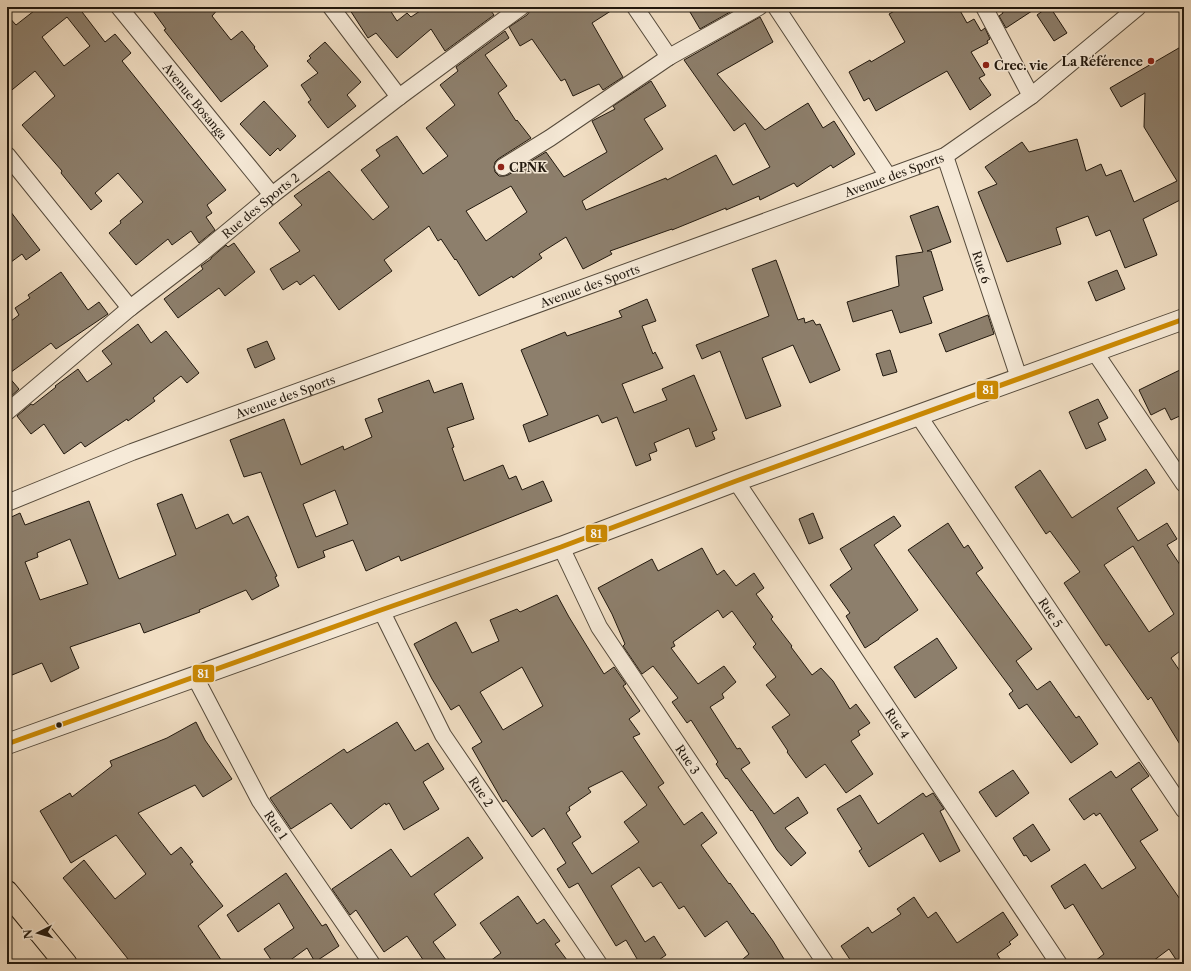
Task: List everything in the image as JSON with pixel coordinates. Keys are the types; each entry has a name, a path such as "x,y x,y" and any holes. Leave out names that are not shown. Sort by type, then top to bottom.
{"highway":[{"path":"7,892 66,964"}],"street":[{"name":"Avenue Bosanga","path":"119,7 272,195"},
{"path":"331,7 399,97"},
{"name":"Rue des Sports 2","path":"7,412 130,308 202,253 272,195 399,97 521,7"},
{"path":"635,7 669,57"},
{"path":"503,167 550,138 669,57 759,7"},
{"path":"776,7 888,176"},
{"path":"984,7 1031,96"},
{"name":"Avenue des Sports","path":"7,503 132,452 945,156 1031,96 1138,7"},
{"path":"7,155 130,308"},
{"name":"Rue 6","path":"945,156 1019,378"},
{"path":"7,744 561,547 736,481 1184,319"},
{"path":"1094,351 1184,484"},
{"name":"Rue 5","path":"918,415 1184,810"},
{"name":"Rue 4","path":"736,481 1059,964"},
{"name":"Rue 3","path":"561,547 598,628 826,964"},
{"name":"Rue 2","path":"381,610 443,735 599,964"},
{"name":"Rue 1","path":"195,677 260,801 372,964"}],"building":[{"path":"39,7 80,7 79,8 105,42 115,34 131,53 122,61 226,190 207,205 212,213 206,217 215,230 199,243 191,231 172,245 168,239 136,265 109,233 121,223 120,221 143,202 118,173 95,193 102,201 91,210 61,173 62,171 22,125 55,96 35,71 7,94 7,15 16,25","holes":["67,17 90,46 64,66 42,37"]},
{"path":"150,7 220,7 212,16 231,40 242,31 268,66 221,102 164,30 166,29"},
{"path":"348,7 388,7 397,21 407,13 411,17 426,7 488,7 494,15 445,51 431,29 397,58 376,33 368,38"},
{"path":"533,7 617,7 592,23 623,77 603,90 599,84 573,96 565,79 561,81 532,39 520,46 509,27 527,15"},
{"path":"687,7 739,7 700,29"},
{"path":"902,7 958,7 967,23 974,19 981,31 985,28 990,39 987,41 988,43 971,52 985,75 979,78 991,95 970,110 947,71 876,111 869,98 864,101 849,72 870,60 871,62 905,42 889,14"},
{"path":"1001,7 1038,7 1006,28 999,16 1003,13"},
{"path":"1050,7 1067,33 1054,41 1037,15"},
{"path":"760,17 773,42 717,74 765,130 808,103 823,128 834,121 855,154 833,168 831,165 797,187 794,183 760,200 759,196 672,230 610,251 612,254 583,269 566,237 539,254 542,258 513,278 512,276 479,296 456,259 455,260 441,239 438,241 429,226 384,260 392,271 339,310 314,275 300,285 297,281 283,290 270,269 300,251 279,223 302,205 294,196 329,171 373,220 389,207 361,170 380,156 376,150 397,136 423,174 448,156 426,128 455,105 440,85 458,71 456,67 505,31 509,38 485,55 507,86 498,93 516,121 517,120 531,138 495,162 495,172 499,176 508,175 546,152 564,177 607,152 592,121 615,109 613,106 651,81 666,106 644,119 663,149 582,201 586,210 666,178 667,180 716,155 733,185 770,167 745,123 734,131 684,60","holes":["511,186 527,212 486,241 466,211"]},
{"path":"325,42 361,82 347,95 356,106 328,128 308,102 311,100 301,85 318,73 307,61 311,58 309,56"},
{"path":"1184,45 1184,198 1143,219 1157,255 1125,268 1110,230 1096,236 1088,216 1056,228 1061,244 1007,262 978,192 997,184 985,167 1022,142 1029,152 1077,139 1086,171 1101,164 1106,176 1121,170 1134,202 1177,181 1144,127 1145,93 1121,107 1110,88"},
{"path":"264,101 296,136 280,151 278,148 270,156 240,124"},
{"path":"938,206 951,242 927,251 931,251 943,290 923,297 932,323 900,333 892,310 853,322 847,302 899,286 896,256 923,252 910,216"},
{"path":"7,207 40,250 26,260 22,254 7,265"},
{"path":"234,243 255,272 225,296 219,288 178,318 164,299 203,269 201,266 226,245 228,247"},
{"path":"776,260 798,320 804,318 805,323 813,320 816,325 820,324 840,370 810,383 793,345 762,358 781,406 746,419 720,351 702,359 696,345 769,316 752,269"},
{"path":"1117,270 1125,289 1096,301 1088,282"},
{"path":"61,272 88,310 99,302 108,314 56,349 51,343 7,375 7,324 19,315 15,308 30,298 28,295"},
{"path":"647,299 656,321 642,326 653,354 655,352 663,368 622,384 634,413 667,400 662,389 694,375 717,430 712,432 715,439 696,447 689,428 654,443 657,451 649,454 651,460 636,466 617,417 602,423 598,415 529,442 523,425 548,415 521,350 565,332 567,336 622,317 619,311"},
{"path":"988,315 994,334 946,352 939,334"},
{"path":"138,324 151,343 166,331 199,373 187,383 181,376 153,398 155,401 128,421 127,419 85,447 81,442 64,454 44,424 31,434 17,416 78,369 87,382 112,364 102,351"},
{"path":"267,341 275,359 255,368 247,349"},
{"path":"890,350 897,372 883,376 876,354"},
{"path":"1184,368 1184,414 1171,420 1165,408 1151,415 1139,390"},
{"path":"7,375 19,389 7,400"},
{"path":"429,380 434,393 462,383 474,419 447,428 454,447 452,448 464,481 503,465 509,479 516,476 522,490 543,481 552,501 401,561 399,556 366,571 353,540 323,551 325,557 298,568 261,472 244,477 230,440 284,419 301,465 343,446 344,450 372,437 365,419 383,412 378,399","holes":["335,490 348,524 316,537 303,504"]},
{"path":"1098,399 1108,418 1098,423 1106,440 1086,449 1069,412"},
{"path":"1146,469 1155,483 1117,508 1138,541 1167,523 1177,539 1167,545 1184,571 1184,648 1171,658 1184,677 1184,751 1151,697 1148,700 1109,644 1106,646 1064,583 1080,572 1050,531 1046,534 1015,487 1040,470 1072,518","holes":["1133,546 1174,614 1149,632 1104,565"]},
{"path":"182,494 196,529 228,514 233,524 248,516 277,576 275,577 279,586 252,600 246,590 199,610 200,612 144,633 140,623 70,647 79,668 51,682 42,663 7,677 7,519 20,513 25,525 89,501 119,579 176,555 157,504","holes":["70,539 88,584 40,600 25,562 38,557 37,553"]},
{"path":"813,513 823,538 809,544 799,519"},
{"path":"894,516 901,526 874,545 918,610 865,648 846,616 850,613 830,585 852,569 840,549"},
{"path":"948,523 964,548 968,545 983,568 976,573 1032,649 1016,661 1037,690 1050,681 1076,718 1079,716 1098,744 1071,763 1027,704 1019,709 1009,694 1013,691 908,550"},
{"path":"702,548 717,575 724,570 736,586 754,573 764,588 756,594 773,617 771,619 812,675 821,668 833,681 850,709 856,704 870,723 858,731 860,735 851,741 873,774 846,793 825,764 806,778 787,752 788,751 772,727 790,715 766,685 776,677 753,647 756,644 732,611 723,618 718,610 673,642 675,646 671,648 698,684 724,666 736,682 722,694 724,698 710,707 737,749 740,748 750,763 741,769 774,814 798,797 808,813 785,828 806,853 791,866 777,850 752,810 751,811 727,778 726,779 716,764 718,762 691,720 687,723 672,702 678,698 653,666 642,674 623,646 625,644 612,614 598,588 652,559 658,571"},
{"path":"557,595 604,674 614,667 626,684 623,686 640,711 629,719 640,734 633,737 664,783 658,787 684,825 702,812 717,833 701,845 729,884 730,883 752,914 753,913 787,964 737,964 749,954 727,921 705,937 684,906 679,909 661,882 653,887 639,867 611,886 645,942 654,936 666,955 653,964 640,964 626,940 616,946 578,883 569,888 557,869 566,863 544,828 532,837 506,800 503,802 472,748 482,742 459,705 451,710 432,679 414,644 456,622 472,653 499,641 490,620 517,609 520,612","holes":["522,667 543,706 503,730 480,692","622,771 647,805 624,822 639,842 592,874 572,843 581,837 566,813 570,810 569,807 591,792 588,788"]},
{"path":"937,638 957,668 915,698 894,667"},
{"path":"196,722 205,740 232,779 203,797 195,785 138,813 171,855 181,847 193,862 190,864 223,906 198,926 224,964 132,964 63,878 84,860 115,899 146,874 116,835 71,863 40,811 70,793 72,797 112,766 110,761 167,738"},
{"path":"397,722 415,751 428,743 444,769 423,782 439,809 404,830 389,803 386,805 385,803 351,829 331,803 291,829 270,798 344,749 347,753"},
{"path":"1139,762 1149,776 1131,789 1158,830 1140,841 1184,905 1184,964 1179,964 1169,949 1149,964 1091,964 1104,954 1073,904 1065,909 1051,886 1085,864 1102,889 1136,868 1100,813 1096,816 1094,813 1084,820 1069,799 1111,771 1116,778"},
{"path":"1013,770 1029,793 996,817 979,792"},
{"path":"923,793 926,797 933,793 944,809 940,811 960,851 940,862 923,833 869,867 859,851 862,849 837,809 860,795 878,824"},
{"path":"1033,824 1050,850 1031,862 1026,855 1024,856 1013,838"},
{"path":"468,837 483,858 434,894 456,925 433,942 449,964 426,964 407,936 384,952 356,910 350,915 332,889 391,849 411,877"},
{"path":"286,873 322,926 326,924 339,946 315,962 307,948 285,964 274,964 264,949 294,928 279,903 238,932 227,915"},
{"path":"518,896 537,924 544,919 560,941 555,944 570,964 486,964 501,953 480,923"},
{"path":"914,897 928,918 936,912 957,943 1003,912 1018,935 1009,942 1011,944 997,954 1003,964 853,964 841,946 868,927 872,933 901,914 897,909"}],"transit line":[{"name":"81","path":"7,744 561,547 736,481 1184,319"}],"place":[{"name":"La Référence","path":"1151,61"},
{"name":"Crec. vie","path":"986,65"},
{"name":"CPNK","path":"501,167"}]}
